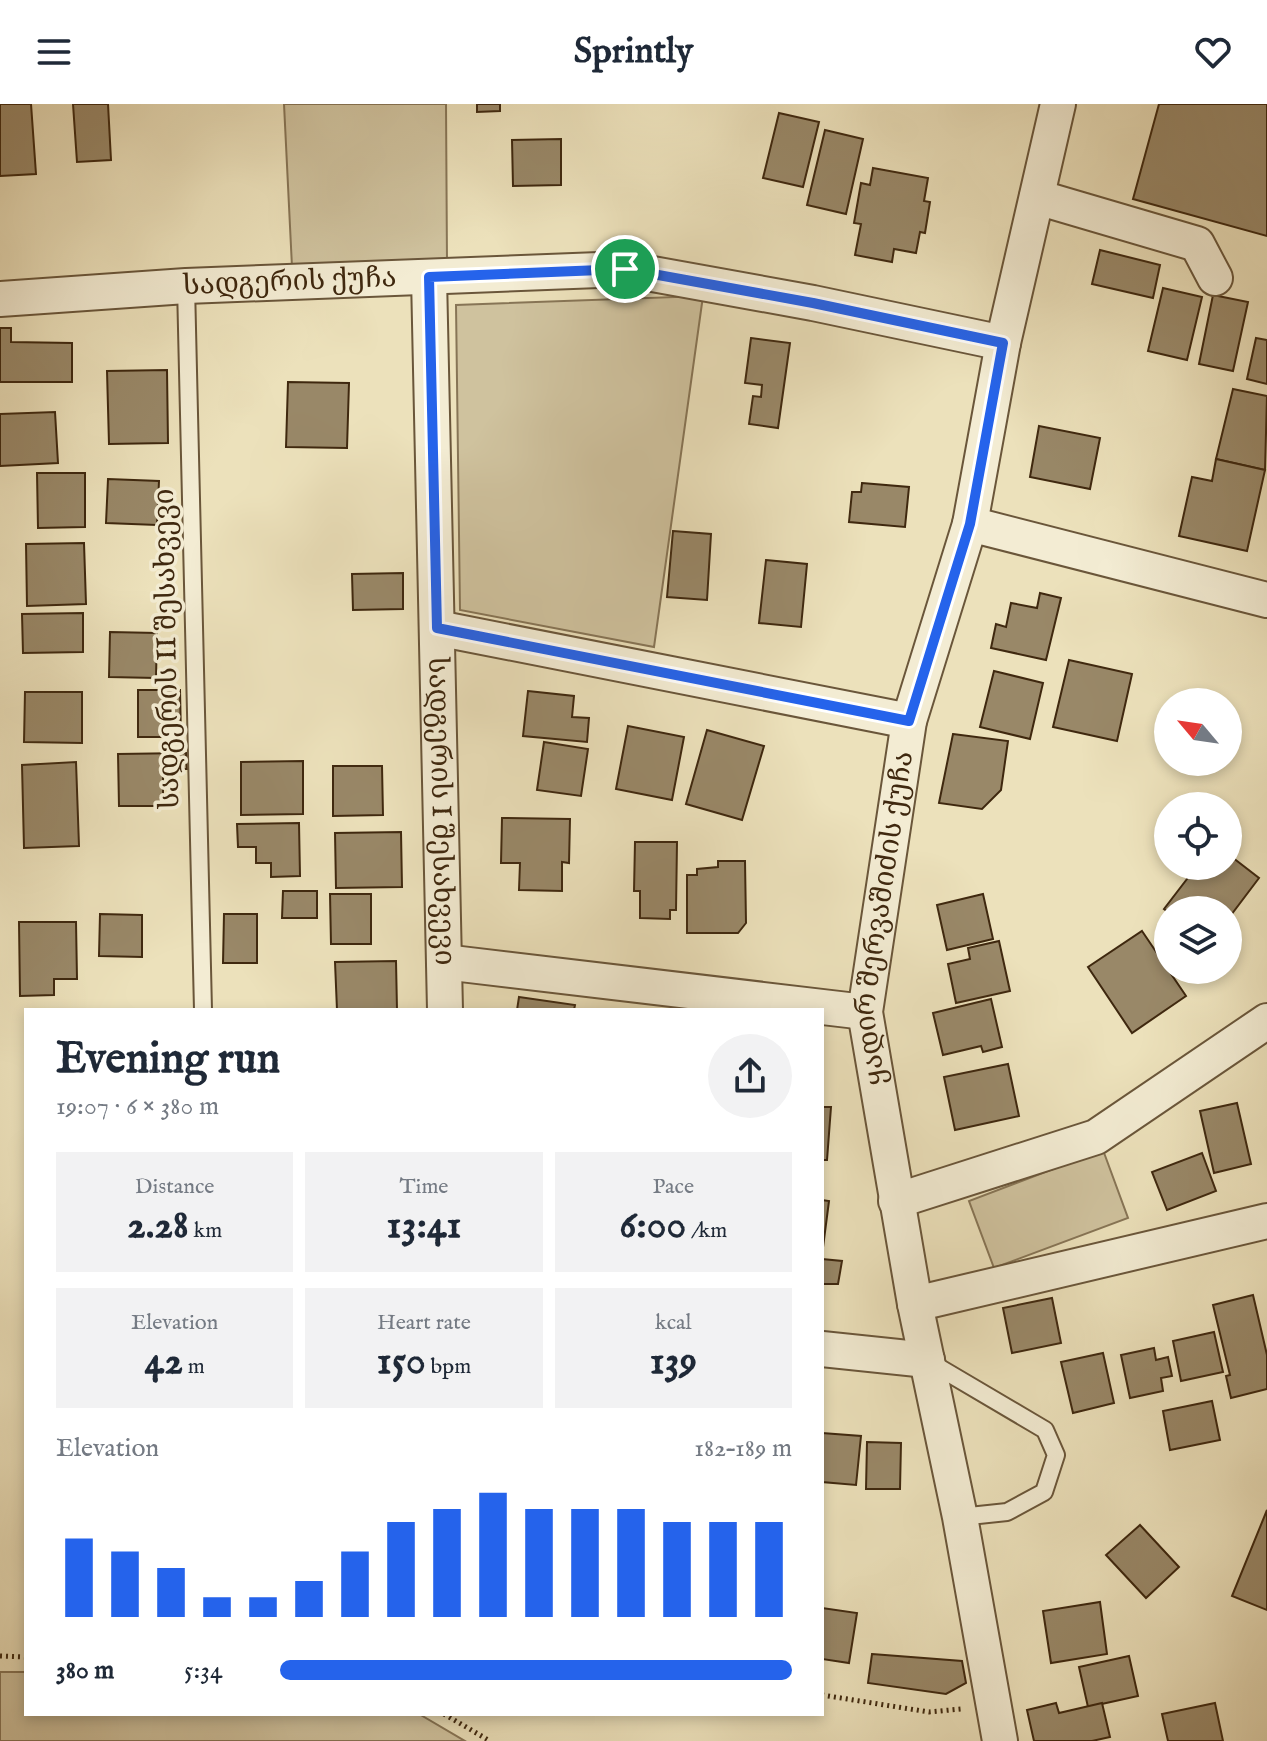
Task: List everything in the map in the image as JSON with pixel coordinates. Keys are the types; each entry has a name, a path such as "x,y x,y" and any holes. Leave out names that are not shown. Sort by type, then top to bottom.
{"street":[{"name":"ყადირ შერვაშიძის ქუჩა","path":"1000,1741 960,1517 915,1304 865,1012 909,721 970,524 1003,343 1058,104"},
{"path":"1037,197 1197,244 1215,278"},
{"name":"სადგერის ქუჩა","path":"0,299 186,286 625,269 813,303 1003,343"},
{"name":"სადგერის I შესახვევი","path":"429,277 445,1008"},
{"path":"970,524 1267,600"},
{"path":"437,628 909,721"},
{"path":"444,962 865,1012"},
{"path":"896,1201 1096,1137 1267,1021"},
{"path":"915,1304 1267,1221"},
{"path":"824,1349 927,1360"}],"lane":[{"name":"სადგერის II შესახვევი","path":"186,286 203,1008"},
{"path":"927,1360 1045,1430 1056,1455 1044,1492 1007,1512 960,1517"}],"path":[{"path":"0,1656 24,1657"},
{"path":"824,1695 929,1712 994,1707"},
{"path":"447,1716 490,1741"}],"shaded area":[{"path":"284,104 446,104 447,261 292,267"},
{"path":"703,296 654,647 460,610 456,305"},
{"path":"1103,1150 1128,1218 994,1268 969,1201"},
{"path":"0,1672 24,1672 24,1716 422,1716 465,1741 0,1741"}],"building":[{"path":"0,104 31,104 36,174 0,176"},
{"path":"73,104 108,104 111,160 77,162"},
{"path":"477,104 500,104 500,111 477,112"},
{"path":"1159,104 1267,104 1267,236 1133,199"},
{"path":"779,113 819,122 803,187 763,178"},
{"path":"825,130 863,139 846,214 807,205"},
{"path":"561,139 561,185 513,186 512,140"},
{"path":"873,168 928,178 924,201 930,202 925,233 920,232 916,253 894,249 892,262 855,255 861,224 854,223 861,183 870,185"},
{"path":"1100,250 1160,265 1153,298 1092,284"},
{"path":"1163,288 1202,297 1187,360 1148,351"},
{"path":"1213,295 1248,302 1233,371 1199,364"},
{"path":"0,328 11,328 11,342 72,343 72,382 0,382"},
{"path":"751,338 790,343 778,428 749,424 753,396 761,397 762,385 745,383"},
{"path":"1256,338 1267,340 1267,384 1247,379"},
{"path":"167,370 168,443 109,444 107,371"},
{"path":"288,382 349,383 347,448 286,447"},
{"path":"1233,389 1267,396 1265,470 1216,459"},
{"path":"55,412 58,463 0,466 0,414"},
{"path":"1039,426 1100,438 1090,489 1030,477"},
{"path":"1216,459 1265,470 1247,551 1179,536 1192,477 1212,481"},
{"path":"37,473 85,473 85,527 38,528"},
{"path":"108,479 159,481 157,525 106,523"},
{"path":"862,483 909,487 905,527 849,522 852,492 861,492"},
{"path":"673,531 711,534 707,600 667,597"},
{"path":"84,543 86,604 27,606 26,544"},
{"path":"766,560 807,564 801,627 759,623"},
{"path":"403,573 403,609 353,610 352,574"},
{"path":"1040,593 1061,598 1046,660 991,648 996,624 1006,627 1011,603 1037,608"},
{"path":"83,613 83,652 23,653 22,614"},
{"path":"110,632 157,633 156,678 109,677"},
{"path":"1069,660 1132,674 1117,741 1053,727"},
{"path":"994,671 1043,683 1030,739 980,727"},
{"path":"138,690 180,690 181,737 138,737"},
{"path":"528,691 574,696 572,717 589,718 587,742 523,736"},
{"path":"25,692 82,692 82,743 24,742"},
{"path":"628,726 684,737 672,800 616,789"},
{"path":"707,730 764,746 742,820 686,804"},
{"path":"953,734 1008,741 1001,790 982,809 939,803"},
{"path":"544,742 588,749 581,796 537,790"},
{"path":"186,753 187,769 163,769 163,806 119,806 118,754"},
{"path":"303,761 303,814 241,815 241,762"},
{"path":"76,762 79,846 24,848 22,765"},
{"path":"333,766 382,766 383,815 333,816"},
{"path":"502,818 570,819 569,863 562,862 562,891 519,890 520,863 501,863"},
{"path":"299,823 300,876 271,877 271,863 256,863 256,847 238,847 237,824"},
{"path":"401,832 402,887 336,888 335,833"},
{"path":"635,842 677,842 676,910 670,910 670,919 640,918 640,891 634,891"},
{"path":"718,861 745,861 746,923 738,933 687,933 687,875 697,875 697,869 718,867"},
{"path":"1242,865 1259,878 1242,900 1242,896 1174,896 1186,880 1242,880"},
{"path":"283,891 317,891 317,918 282,918"},
{"path":"330,894 371,894 371,944 331,944"},
{"path":"983,894 993,939 947,950 937,905"},
{"path":"100,914 142,915 142,957 99,956"},
{"path":"224,914 257,914 257,963 223,963"},
{"path":"19,922 76,922 77,979 54,979 54,995 20,996"},
{"path":"1142,931 1154,949 1154,984 1178,984 1186,996 1132,1033 1088,967"},
{"path":"999,941 1010,991 956,1003 948,964 970,959 968,948"},
{"path":"396,961 397,1008 337,1008 335,962"},
{"path":"519,997 575,1005 574,1008 517,1008"},
{"path":"991,999 1002,1047 983,1052 981,1046 943,1055 933,1013"},
{"path":"1008,1064 1019,1116 955,1130 944,1077"},
{"path":"1237,1103 1251,1164 1214,1173 1200,1111"},
{"path":"824,1107 831,1107 827,1160 824,1160"},
{"path":"1202,1153 1216,1191 1167,1210 1152,1172"},
{"path":"824,1200 829,1201 824,1240"},
{"path":"824,1259 842,1261 838,1284 824,1284"},
{"path":"1253,1295 1267,1355 1267,1389 1231,1398 1226,1376 1230,1375 1213,1305"},
{"path":"1052,1298 1061,1343 1012,1353 1003,1308"},
{"path":"1214,1332 1223,1372 1181,1381 1173,1341"},
{"path":"1154,1348 1156,1360 1168,1357 1172,1376 1161,1378 1163,1391 1130,1398 1121,1355"},
{"path":"1103,1353 1114,1403 1073,1413 1061,1362"},
{"path":"1212,1401 1220,1440 1170,1450 1163,1411"},
{"path":"824,1433 861,1436 856,1485 824,1482"},
{"path":"867,1442 901,1443 900,1489 866,1489"},
{"path":"1267,1510 1267,1610 1232,1596"},
{"path":"1140,1525 1179,1567 1146,1598 1106,1555"},
{"path":"1100,1602 1107,1654 1051,1663 1043,1611"},
{"path":"824,1608 857,1613 849,1663 824,1659"},
{"path":"872,1654 962,1661 966,1683 946,1694 868,1683"},
{"path":"1129,1656 1138,1696 1088,1707 1079,1667"},
{"path":"1056,1703 1059,1713 1102,1703 1110,1737 1092,1741 1034,1741 1027,1710"},
{"path":"1215,1703 1223,1741 1168,1741 1162,1714"}],"route":[{"path":"625,269 813,303 1003,343 970,524 909,721 437,628 429,277 625,269"}]}
